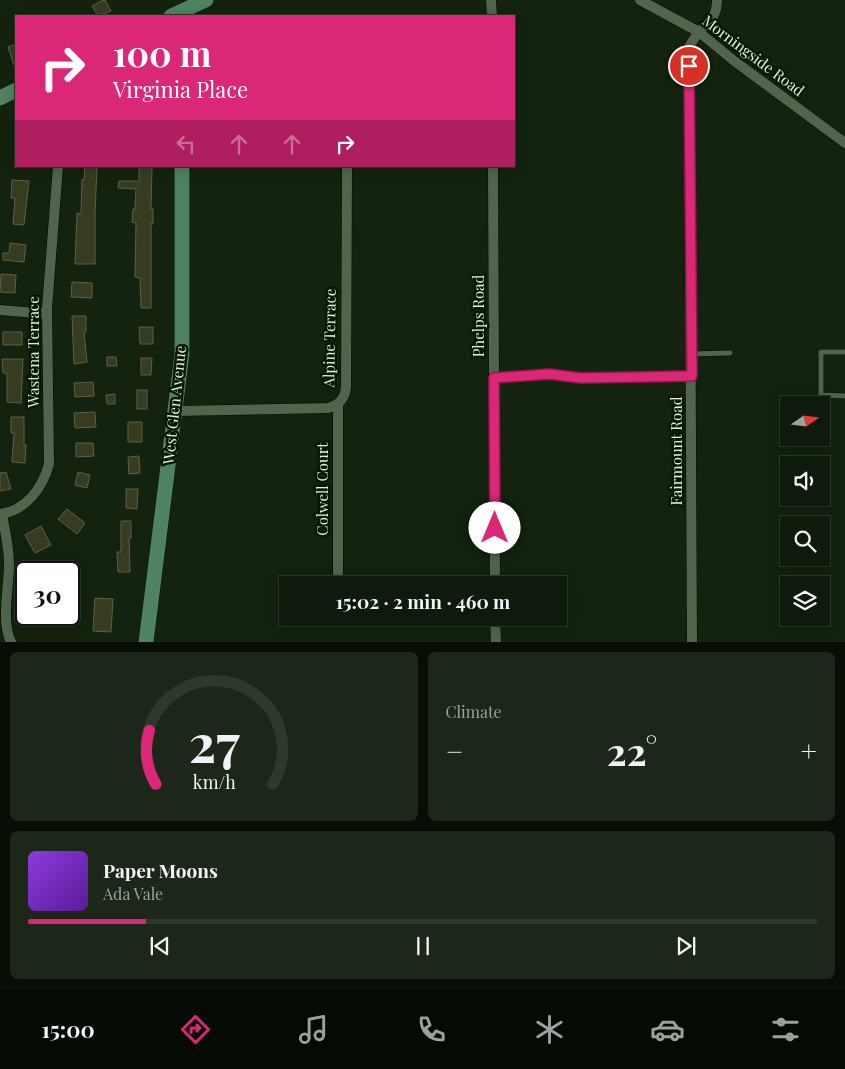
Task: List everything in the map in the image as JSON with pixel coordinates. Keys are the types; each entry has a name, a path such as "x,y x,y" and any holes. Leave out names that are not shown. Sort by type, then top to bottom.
{"street":[{"path":"180,11 206,0"},
{"path":"492,0 492,15"},
{"name":"Morningside Road","path":"640,0 699,32 845,144"},
{"name":"Fairmount Road","path":"692,642 689,47 699,32 710,22 717,5 717,0"},
{"path":"0,98 15,90"},
{"name":"Wastena Terrace","path":"1,514 24,504 33,496 41,486 49,464 47,314 58,167"},
{"name":"West Glen Avenue","path":"146,642 182,354 182,167"},
{"name":"Alpine Terrace","path":"175,411 328,408 338,404 342,399 346,387 347,167"},
{"name":"Phelps Road","path":"493,167 495,576"},
{"path":"0,310 47,314"},
{"name":"Colwell Court","path":"338,404 338,574"},
{"path":"1,514 8,546 7,614 8,636 11,642"},
{"path":"496,626 496,642"}],"lane":[{"path":"845,352 820,352 821,395 845,396"},
{"path":"691,354 730,354"},
{"path":"494,378 549,374 581,378 692,376"}],"building":[{"path":"105,0 111,11 97,15 92,6"},
{"path":"15,44 15,68 8,47"},
{"path":"85,167 97,167 95,264 75,264 77,213 81,214 82,179 84,180"},
{"path":"139,167 152,167 151,308 141,308 140,278 135,277 136,223 132,222 136,189 118,188 119,181 139,181"},
{"path":"12,180 29,181 24,225 13,224 15,198 11,198"},
{"path":"10,243 26,245 24,262 3,260 3,253 9,253"},
{"path":"1,274 16,275 15,293 0,292"},
{"path":"72,282 92,283 92,298 71,297"},
{"path":"72,316 86,316 86,332 84,332 87,362 74,364"},
{"path":"139,327 153,327 153,344 140,344"},
{"path":"3,332 22,332 22,345 3,345"},
{"path":"107,357 116,357 117,366 107,366"},
{"path":"141,358 152,358 151,375 141,375"},
{"path":"2,359 23,359 21,403 7,402 7,373 3,373"},
{"path":"93,382 94,396 75,397 74,383"},
{"path":"137,390 147,390 147,409 137,409"},
{"path":"115,394 115,404 107,404 106,395"},
{"path":"95,412 96,427 75,428 74,413"},
{"path":"11,417 24,417 25,463 12,462 14,433 11,433"},
{"path":"128,422 142,422 142,442 128,442"},
{"path":"76,443 93,443 94,456 76,457"},
{"path":"139,456 140,473 129,474 128,457"},
{"path":"6,472 11,489 0,491 0,473"},
{"path":"78,472 90,475 87,488 75,485"},
{"path":"126,489 138,489 137,509 126,508"},
{"path":"67,509 85,523 77,534 58,519"},
{"path":"121,521 131,521 131,538 129,538 130,572 118,572 117,552 121,552"},
{"path":"41,526 51,545 35,553 25,535"},
{"path":"95,598 113,599 111,632 93,631"}],"route":[{"path":"495,528 494,378 549,374 581,378 692,376 689,66"}]}
